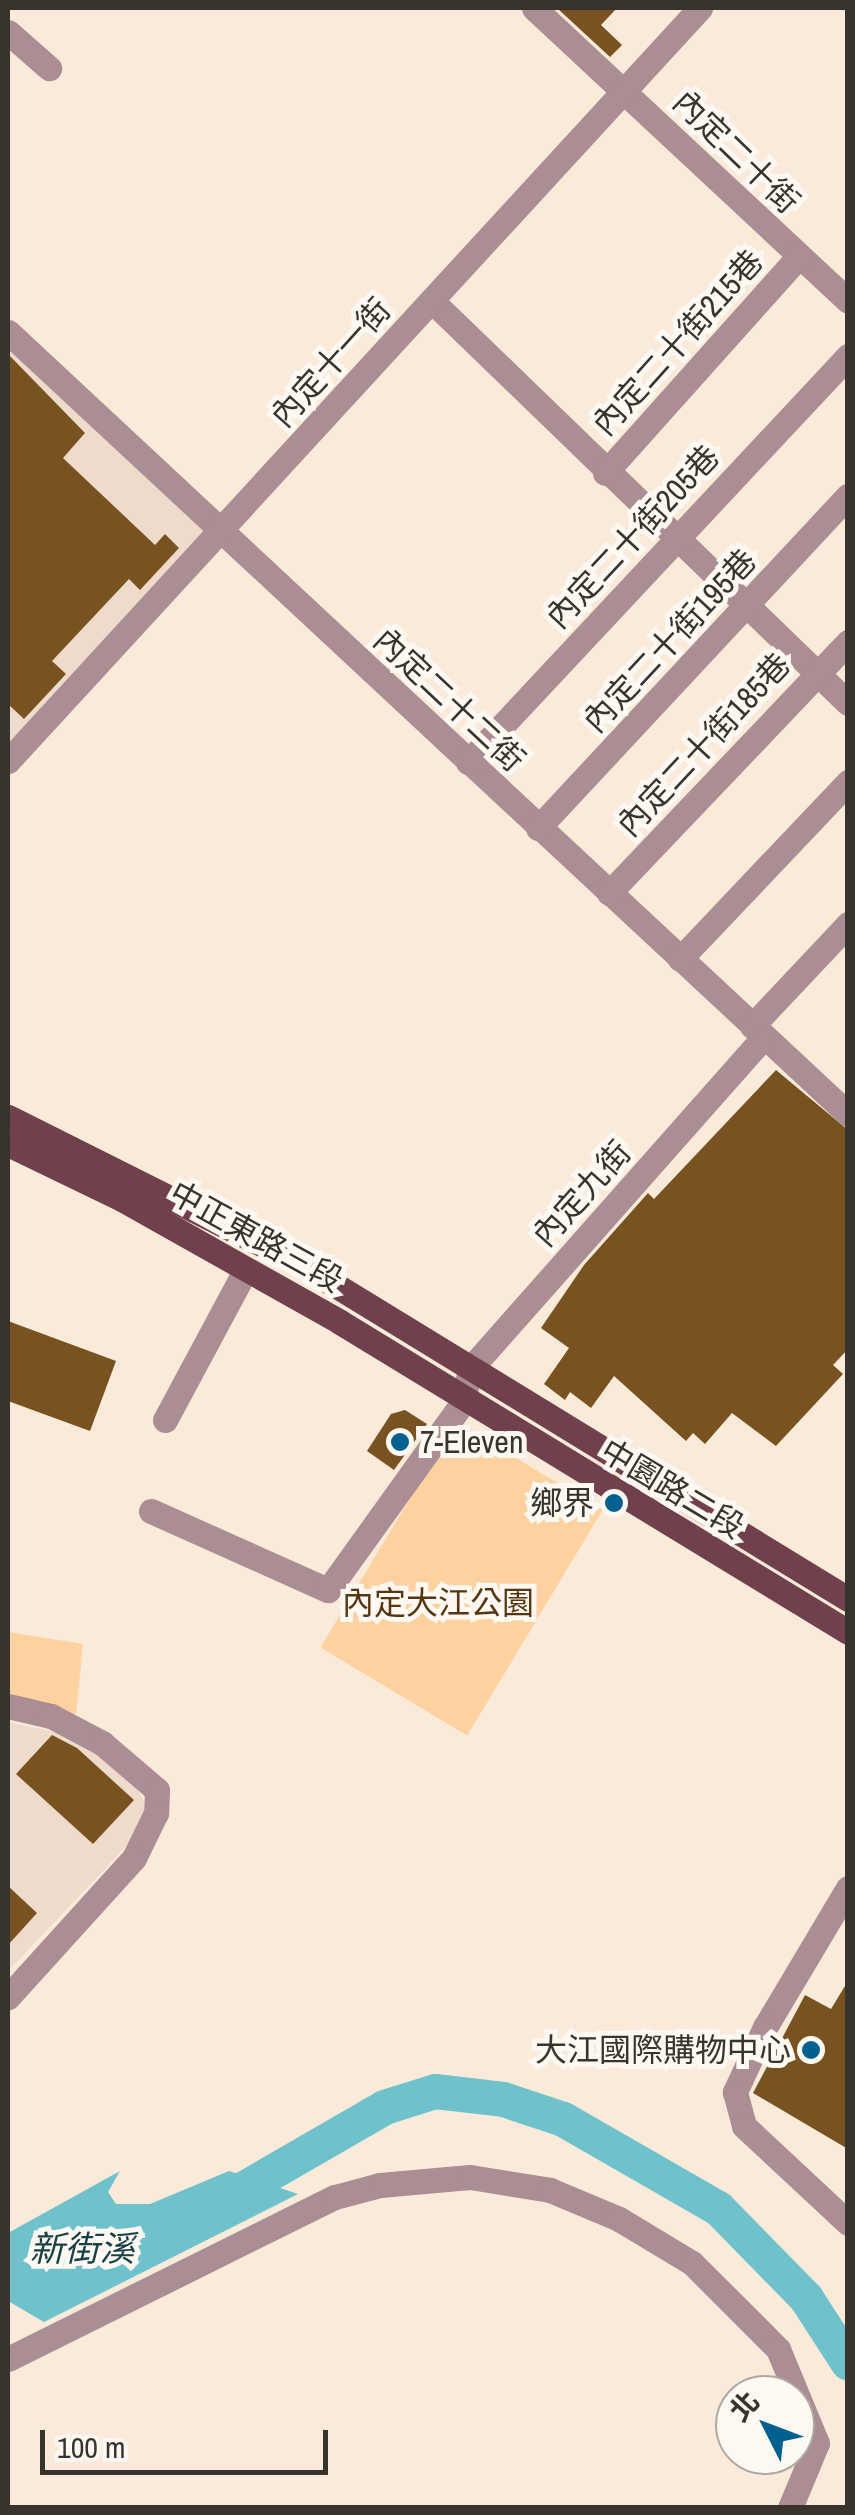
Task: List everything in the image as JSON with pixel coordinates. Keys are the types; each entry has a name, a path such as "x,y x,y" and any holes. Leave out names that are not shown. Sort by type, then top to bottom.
{"main road":[{"name":"中園路二段","path":"8,1117 296,1261 848,1599"},
{"name":"中正東路三段","path":"8,1144 122,1199 340,1322 463,1402"},
{"name":"中園路二段","path":"463,1402 848,1632"}],"street":[{"name":"內定二十街","path":"534,8 848,301"},
{"name":"內定十一街","path":"8,761 700,8"},
{"path":"8,32 49,68"},
{"name":"內定二十街215巷","path":"605,473 798,256"},
{"path":"432,301 605,473 848,703"},
{"name":"內定二十二街","path":"8,332 848,1114"},
{"name":"內定二十街205巷","path":"468,762 848,356"},
{"name":"內定二十街195巷","path":"538,828 848,496"},
{"name":"內定二十街185巷","path":"609,894 848,642"},
{"path":"680,959 848,782"},
{"name":"內定九街","path":"463,1402 470,1369 848,924"},
{"path":"165,1420 245,1271"},
{"path":"151,1512 328,1590 463,1402"},
{"path":"8,1706 51,1716 102,1743 156,1790 156,1813 134,1858 8,1996"},
{"path":"848,1888 764,2027 735,2092 744,2126 848,2223"},
{"path":"8,2359 335,2197 380,2185 470,2177 550,2190 619,2219 692,2263 778,2349 817,2443 790,2508"}],"shaded area":[{"path":"8,346 206,529 8,746"},
{"path":"8,1722 77,1737 136,1786 146,1805 137,1835 8,1971"}],"green space":[{"name":"內定大江公園","path":"456,1422 603,1510 467,1736 321,1647"},
{"path":"8,1632 83,1644 76,1714 8,1700"}],"water":[{"name":"新街溪","path":"120,2171 108,2192 116,2204 150,2204 229,2171 298,2194 44,2322 8,2301 8,2233"}],"building":[{"path":"557,8 617,8 601,25 622,45 610,57"},
{"path":"8,354 85,433 63,458 155,545 165,534 179,548 140,590 129,579 52,661 66,674 24,719 8,704"},
{"path":"776,1070 848,1130 848,1349 833,1365 843,1374 776,1446 732,1413 705,1444 693,1433 686,1441 614,1376 591,1408 570,1392 565,1400 544,1384 569,1348 541,1328 584,1265 648,1193 654,1199"},
{"path":"8,1321 116,1361 90,1431 8,1401"},
{"name":"7-Eleven","path":"405,1410 427,1424 394,1470 367,1451 391,1414"},
{"path":"52,1735 77,1748 134,1800 93,1844 16,1774"},
{"path":"8,1886 37,1913 8,1945"},
{"name":"大江國際購物中心","path":"848,1981 848,2149 753,2093 805,1995 831,2009"}],"waterway":[{"name":"新街溪","path":"218,2203 384,2107 435,2091 503,2099 563,2119 718,2208 806,2298 848,2363"}],"place":[{"name":"7-Eleven","path":"400,1442"},
{"name":"鄉界","path":"614,1503"},
{"name":"大江國際購物中心","path":"811,2050"}]}
